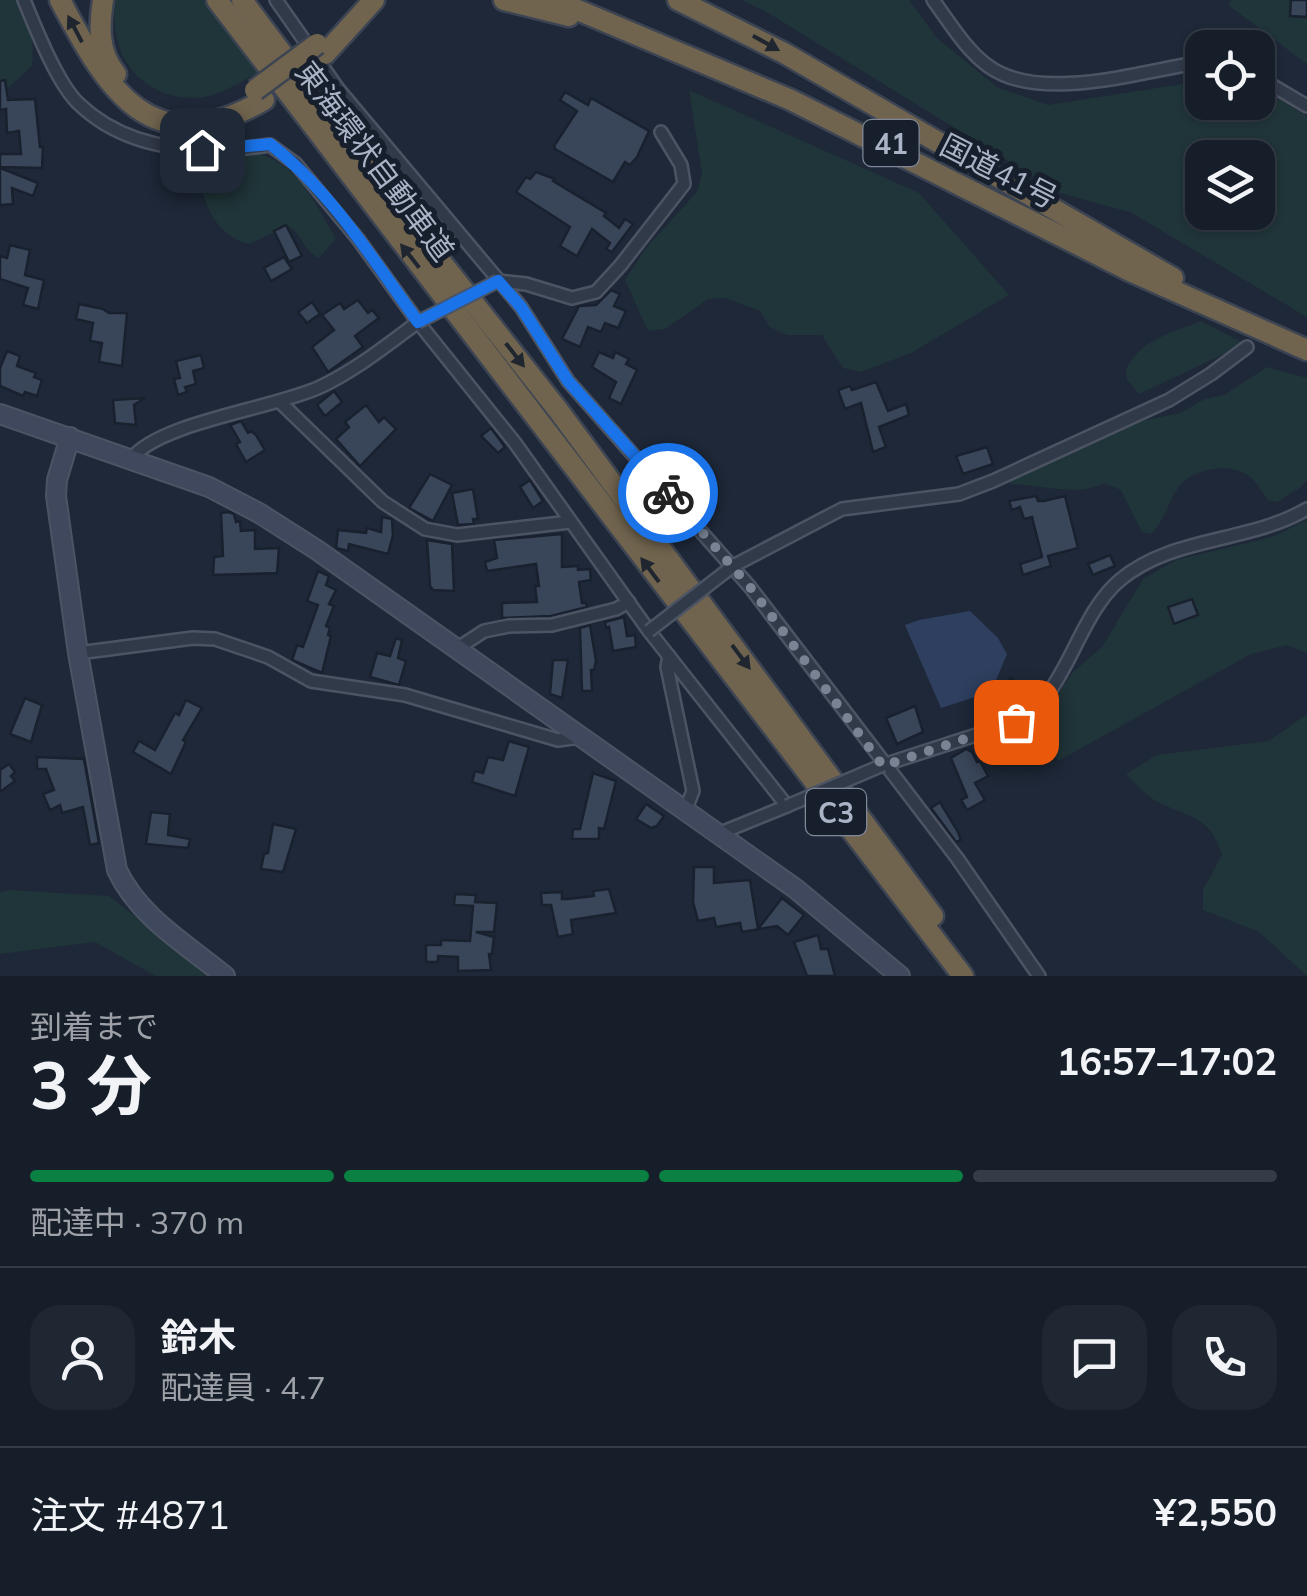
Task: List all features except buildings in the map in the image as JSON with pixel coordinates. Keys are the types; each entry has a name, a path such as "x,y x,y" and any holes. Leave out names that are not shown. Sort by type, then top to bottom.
{"highway":[{"path":"60,0 100,72 124,100 154,118 186,125 236,115 321,49 374,0"},
{"path":"103,0 100,38 104,54 111,68 138,94 176,111 197,112 260,95"},
{"name":"東海環状自動車道","path":"217,0 962,976"},
{"name":"東海環状自動車道","path":"242,0 558,410 978,976"},
{"path":"321,49 360,0"},
{"name":"41","path":"504,0 573,18 706,67 731,72"},
{"name":"国道41号","path":"554,0 731,72 1130,271 1307,350"},
{"name":"国道41号","path":"572,0 793,94 1083,241 1307,342"},
{"name":"41","path":"678,0 784,53 1205,299"},
{"path":"1231,318 1275,346 1307,360"}],"street":[{"path":"24,0 76,102 119,132 159,146 216,150 270,144 296,164 515,443 649,630 787,806"},
{"path":"276,0 339,90 521,307 568,381 733,566 956,858 1039,976"},
{"path":"933,0 977,57 1001,74 1028,84 1059,85 1185,65"},
{"path":"1275,87 1307,106"},
{"path":"132,458 143,445 194,425 280,403 352,370 418,322 498,281 526,284 572,298 596,292 684,184 681,165 661,132"},
{"path":"649,630 733,566 842,508 960,494 993,481 1170,400 1247,346"},
{"path":"280,403 382,502 425,529 457,535 570,522"},
{"path":"0,414 132,458 260,513 458,648 796,889 900,976"},
{"path":"70,437 56,496 78,652 117,870 128,894 145,912 225,976"},
{"path":"718,834 883,766 1016,722 1035,710 1048,694 1092,614 1110,589 1134,570 1162,555 1277,524 1307,509"},
{"path":"458,648 484,632 508,626 568,622 629,602"},
{"path":"78,652 192,638 215,639 268,657 311,681 406,695 558,740 580,737"},
{"path":"669,656 667,667 693,791 685,811"}],"green space":[{"path":"0,0 19,0 32,40 32,66 8,88 0,86"},
{"path":"116,0 203,0 258,73 200,98 155,89 141,80 122,53 116,37"},
{"path":"742,0 909,0 937,38 997,87 1048,105 1185,84 1185,120 1275,120 1275,97 1307,116 1307,317 1130,212 1060,193"},
{"path":"1231,0 1307,4 1307,64 1275,40 1275,30 1261,30 1228,5"},
{"path":"689,90 919,193 1009,295 911,353 861,372 843,368 822,335 787,335 770,327 760,311 725,298 708,299 665,329 648,331 625,280 646,248 697,192 702,173"},
{"path":"255,153 270,158 294,175 320,211 336,238 319,258 287,226 249,244 226,232 211,213 202,189 199,163"},
{"path":"1201,321 1245,344 1139,394 1127,379 1126,370 1132,359 1158,338"},
{"path":"1267,367 1307,378 1307,480 1277,502 1268,500 1254,480 1240,471 1203,471 1180,485 1151,534 1142,532 1121,490 1104,483 1070,490 1010,484 1018,466 1052,446 1097,430 1180,413 1205,399 1224,395"},
{"path":"1307,520 1307,653 1287,645 1251,654 1058,761 1049,742 1051,705 1073,672 1102,647 1143,579 1176,560 1272,537"},
{"path":"1307,714 1307,976 1259,932 1203,910 1203,890 1222,855 1217,842 1205,825 1152,798 1126,774 1157,755 1269,741"},
{"path":"0,892 109,896 212,976 156,976 95,942 0,954"}],"water":[{"path":"970,611 998,638 1007,654 991,692 941,708 905,625"}],"way so far":[{"path":"668,493 750,587 883,766 1016,722"}],"route":[{"path":"202,150 270,144 296,164 358,239 418,322 498,281 521,307 568,381 668,493"}]}
